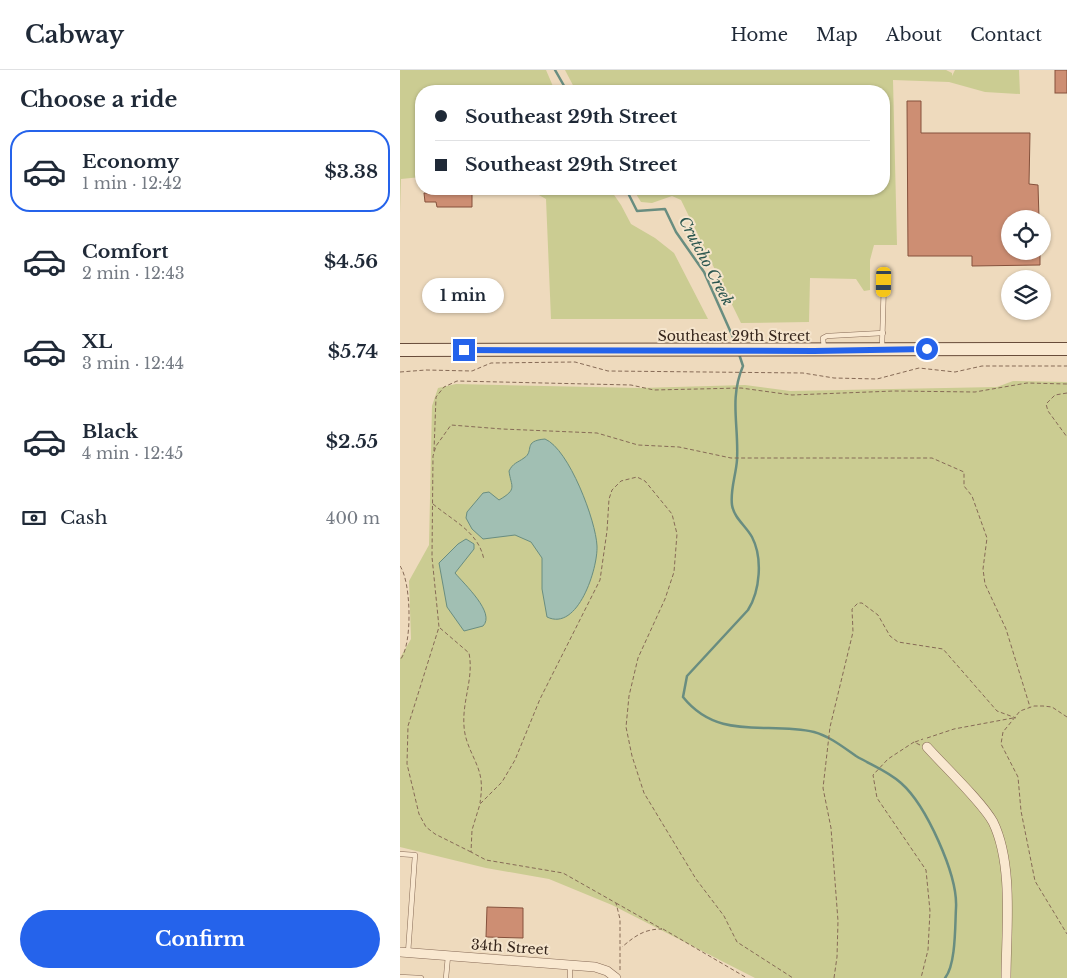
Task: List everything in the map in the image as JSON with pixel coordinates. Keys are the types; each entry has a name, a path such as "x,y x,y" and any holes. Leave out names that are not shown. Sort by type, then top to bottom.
{"main road":[{"name":"Southeast 29th Street","path":"400,350 824,351 882,349 1067,349"}],"street":[{"path":"927,747 988,815 998,834 1002,853 1008,930 1006,978"},
{"name":"34th Street","path":"404,952 595,967 618,974"}],"lane":[{"path":"882,349 884,282"},
{"path":"824,351 823,338 828,336 883,333"},
{"path":"400,854 415,855 404,952"},
{"path":"446,978 448,956"},
{"path":"570,965 570,978"},
{"path":"400,977 420,978"}],"path":[{"path":"400,372 426,370 472,371 491,363 575,362 608,371 803,372 834,378 877,379 919,368 955,372 982,366 1067,366"},
{"path":"747,978 563,872 486,860 435,834 426,827 419,814 407,764 408,726 439,627 432,557 433,456 436,397 444,387 457,381 467,380 484,383 630,385 654,390 741,388 792,396 894,391 975,392 1026,383 1067,384"},
{"path":"1067,393 1055,395 1046,404 1048,410 1067,437"},
{"path":"433,456 436,446 451,425 597,433 638,445 679,447 731,458 932,458 964,472 964,486 972,496 987,538 983,569 985,584 1006,629 1030,707"},
{"path":"480,804 502,782 515,760 540,699 600,580 607,531 609,499 612,490 621,481 637,477 646,481 672,514 677,534 674,572 665,599 638,658 629,696 626,728 632,756 644,793 696,879 724,916 737,942 793,978"},
{"path":"432,504 464,526 481,547 484,560"},
{"path":"400,566 406,575 408,635 400,660"},
{"path":"834,978 837,957 838,921 831,828 823,788 830,727 853,632 851,613 858,603 862,603 878,615 890,636 898,642 943,649 997,710 1016,718"},
{"path":"439,627 469,653 470,679 466,693 464,724 466,743 481,778 480,804 472,830 471,852"},
{"path":"1067,717 1052,708 1030,707 1020,711 1003,732 1001,744 1018,777 1021,811 1035,881 1067,934"},
{"path":"921,978 928,950 930,921 926,870 876,798 873,775 888,759 914,742 954,729 1005,718 1016,718"},
{"path":"914,742 927,747"},
{"path":"616,903 620,919 621,947 618,974"},
{"path":"621,947 636,935 649,929 662,929"}],"green space":[{"path":"400,70 546,70 552,85 415,85 415,178 401,179 400,213"},
{"path":"565,70 946,70 952,73 952,76 955,70 1019,70 1020,94 985,92 949,82 893,80 897,245 874,245 870,260 870,290 864,291 856,279 810,278 809,322 741,323 681,200 672,196 652,203 641,202 637,195 890,195 890,85 573,85"},
{"path":"539,195 614,195 631,224 655,238 674,253 708,319 551,319 546,199"},
{"path":"1013,381 1067,382 1067,978 755,978 612,905 549,879 486,868 400,847 400,658 411,639 409,581 429,545 432,406 438,388 456,384 640,388 745,385 790,391 997,387"}],"shaded area":[{"path":"545,439 554,445 563,456 580,487 592,520 597,546 594,568 584,595 577,607 568,615 558,619 547,617 542,589 542,558 531,542 515,535 483,539 472,529 466,518 467,512 483,493 489,492 499,500 509,493 512,487 509,471 511,468 527,455 531,444"},
{"path":"466,539 474,544 474,549 455,573 482,606 486,620 483,626 464,631 447,607 439,563 458,544"}],"building":[{"path":"1055,70 1067,70 1067,93 1055,93"},
{"path":"907,101 921,101 921,133 1030,133 1029,184 1038,185 1039,210 1001,210 1001,260 1040,260 1040,265 972,266 972,256 908,256"},
{"path":"424,195 472,195 472,207 437,207 436,202 425,202"},
{"path":"487,907 523,908 523,938 486,937"}],"waterway":[{"name":"Crutcho Creek","path":"555,70 564,85"},
{"name":"Crutcho Creek","path":"629,195 637,211 665,209 676,232 704,272 736,344"},
{"name":"Crutcho Creek","path":"739,354 743,366 735,401 737,460 732,505 735,514 752,537 758,555 759,574 755,594 748,610 687,676 683,697 697,711 712,720 728,725 797,729 825,736 896,779 911,793 939,841 952,878 955,894 953,955 949,972 945,978"}],"route":[{"path":"464,350 814,351 927,349"}]}
